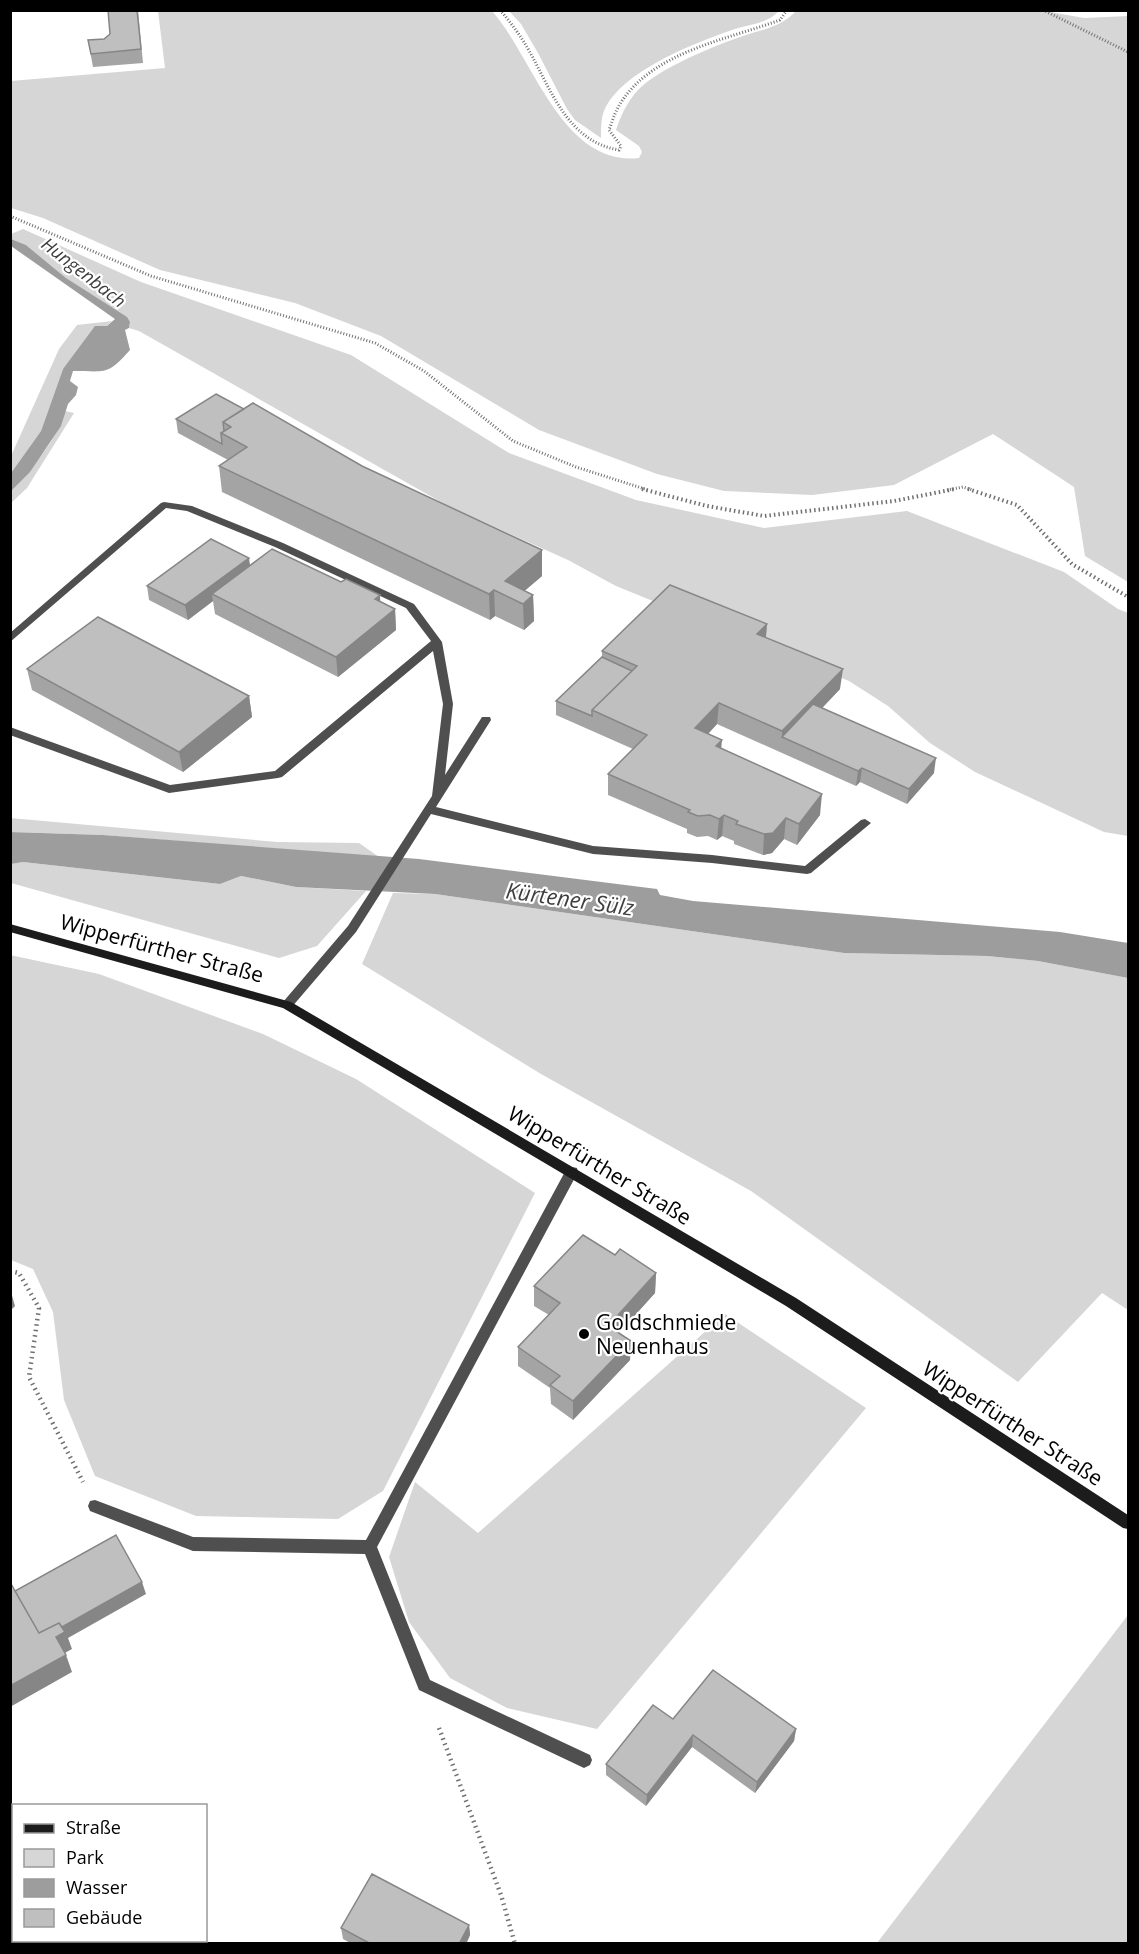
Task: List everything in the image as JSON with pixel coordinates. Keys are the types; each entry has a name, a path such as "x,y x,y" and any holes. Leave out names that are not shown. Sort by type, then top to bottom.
{"main road":[{"name":"Wipperfürther Straße","path":"10,928 287,1005 791,1302 1128,1524"}],"lane":[{"path":"10,639 164,505 189,508 410,606 437,642 448,704 436,799"},
{"path":"10,731 169,789 278,774 437,642"},
{"path":"287,1005 352,929 486,720"},
{"path":"430,810 593,849 807,870 864,823"},
{"path":"572,1172 370,1547 424,1685 584,1760"},
{"path":"95,1506 193,1544 370,1547"}],"path":[{"path":"500,10 531,53 559,109 568,121 610,150 619,150 621,146 609,130 614,110 630,88 672,59 780,20 787,10"},
{"path":"1043,10 1128,52"},
{"path":"1079,10 1089,10"},
{"path":"10,216 151,276 375,344 424,371 513,441 576,467 636,487 707,506 764,516 894,501 963,487 1017,506 1072,564 1128,597"},
{"path":"10,1271 19,1273 39,1308 29,1377 95,1506"},
{"path":"424,1685 501,1895 515,1944"}],"green space":[{"path":"1039,10 1084,18 1128,16 1128,582 1085,556 1074,487 993,434 894,485 812,495 724,491 657,474 539,430 381,336 295,303 160,270 43,218 11,208 11,81 165,68 158,11 492,11 569,128 589,145 612,156 639,158 642,152 639,146 616,130 625,109 638,90 659,74 688,58 778,24 796,11"},
{"path":"509,11 779,11 763,21 732,30 680,51 642,71 626,83 604,111 601,138 575,120 567,109 521,24"},
{"path":"23,229 141,282 351,355 509,453 636,500 764,528 907,511 1064,572 1118,609 1128,613 1128,836 1104,832 975,772 930,743 888,706 849,681 616,586 568,560 448,506 139,331 129,328 130,322 66,278 26,245 11,239 11,234"},
{"path":"112,321 63,369 41,431 11,473 11,456 59,349 77,325"},
{"path":"65,411 74,413 27,488 11,503 11,491 49,444"},
{"path":"10,818 277,842 359,843 379,857 103,835 11,832"},
{"path":"23,862 220,884 241,876 296,887 366,891 317,946 279,958 11,883 10,864"},
{"path":"393,893 435,894 844,953 987,956 1038,961 1128,978 1128,1310 1102,1293 1018,1382 751,1191 541,1074 362,964"},
{"path":"10,955 99,974 263,1034 356,1079 535,1193 383,1491 338,1519 196,1516 95,1476 64,1400 53,1312 33,1269 11,1260"},
{"path":"725,1314 866,1408 597,1729 507,1708 450,1678 409,1622 389,1557 415,1482 478,1533"},
{"path":"1128,1615 1128,1943 877,1943"}],"water":[{"path":"11,239 26,245 66,278 127,317 130,322 129,328 125,330 130,350 111,368 73,371 70,381 78,387 76,395 68,404 61,426 30,472 11,491 11,473 41,431 63,369 95,326 107,326 115,319 11,246"},
{"name":"Kürtener Sülz","path":"10,832 103,835 419,859 657,889 660,895 693,901 1060,932 1128,943 1128,978 1038,961 987,956 844,953 435,894 296,887 241,876 220,884 23,862 11,864"}],"building":[{"path":"108,10 137,10 141,49 91,54 88,40 104,39 110,34"},
{"path":"216,394 244,409 223,422 222,444 176,419"},
{"path":"253,403 362,466 542,550 505,581 533,595 523,604 494,590 489,594 219,466 247,447 221,433 231,427 223,422"},
{"path":"211,539 249,558 185,605 147,586"},
{"path":"272,549 341,582 346,579 380,595 375,599 395,609 336,657 212,594"},
{"path":"670,585 767,624 757,634 843,669 782,731 719,703 695,728 722,740 716,746 822,794 799,824 786,818 773,833 764,834 736,824 738,821 724,815 719,819 710,815 698,816 688,812 690,810 608,774 647,735 592,710 637,666 602,651"},
{"path":"98,617 249,696 179,752 27,669"},
{"path":"602,657 632,671 592,710 592,716 556,701"},
{"path":"813,704 936,758 909,789 862,768 858,771 782,737"},
{"name":"Goldschmiede Neuenhaus","path":"583,1235 615,1255 620,1249 656,1273 608,1326 631,1341 573,1401 550,1385 560,1376 518,1347 560,1303 534,1286"},
{"path":"116,1535 142,1582 62,1627 59,1623 39,1633 15,1591"},
{"path":"10,1582 39,1633 59,1623 65,1632 56,1637 66,1655 10,1686"},
{"path":"713,1670 796,1729 757,1782 693,1735 647,1795 606,1764 653,1705 673,1719"},
{"path":"372,1874 469,1925 459,1944 371,1944 341,1928"}],"place":[{"name":"Goldschmiede Neuenhaus","path":"584,1334"}],"water label":[{"name":"Hungenbach","path":"84,272"}]}
